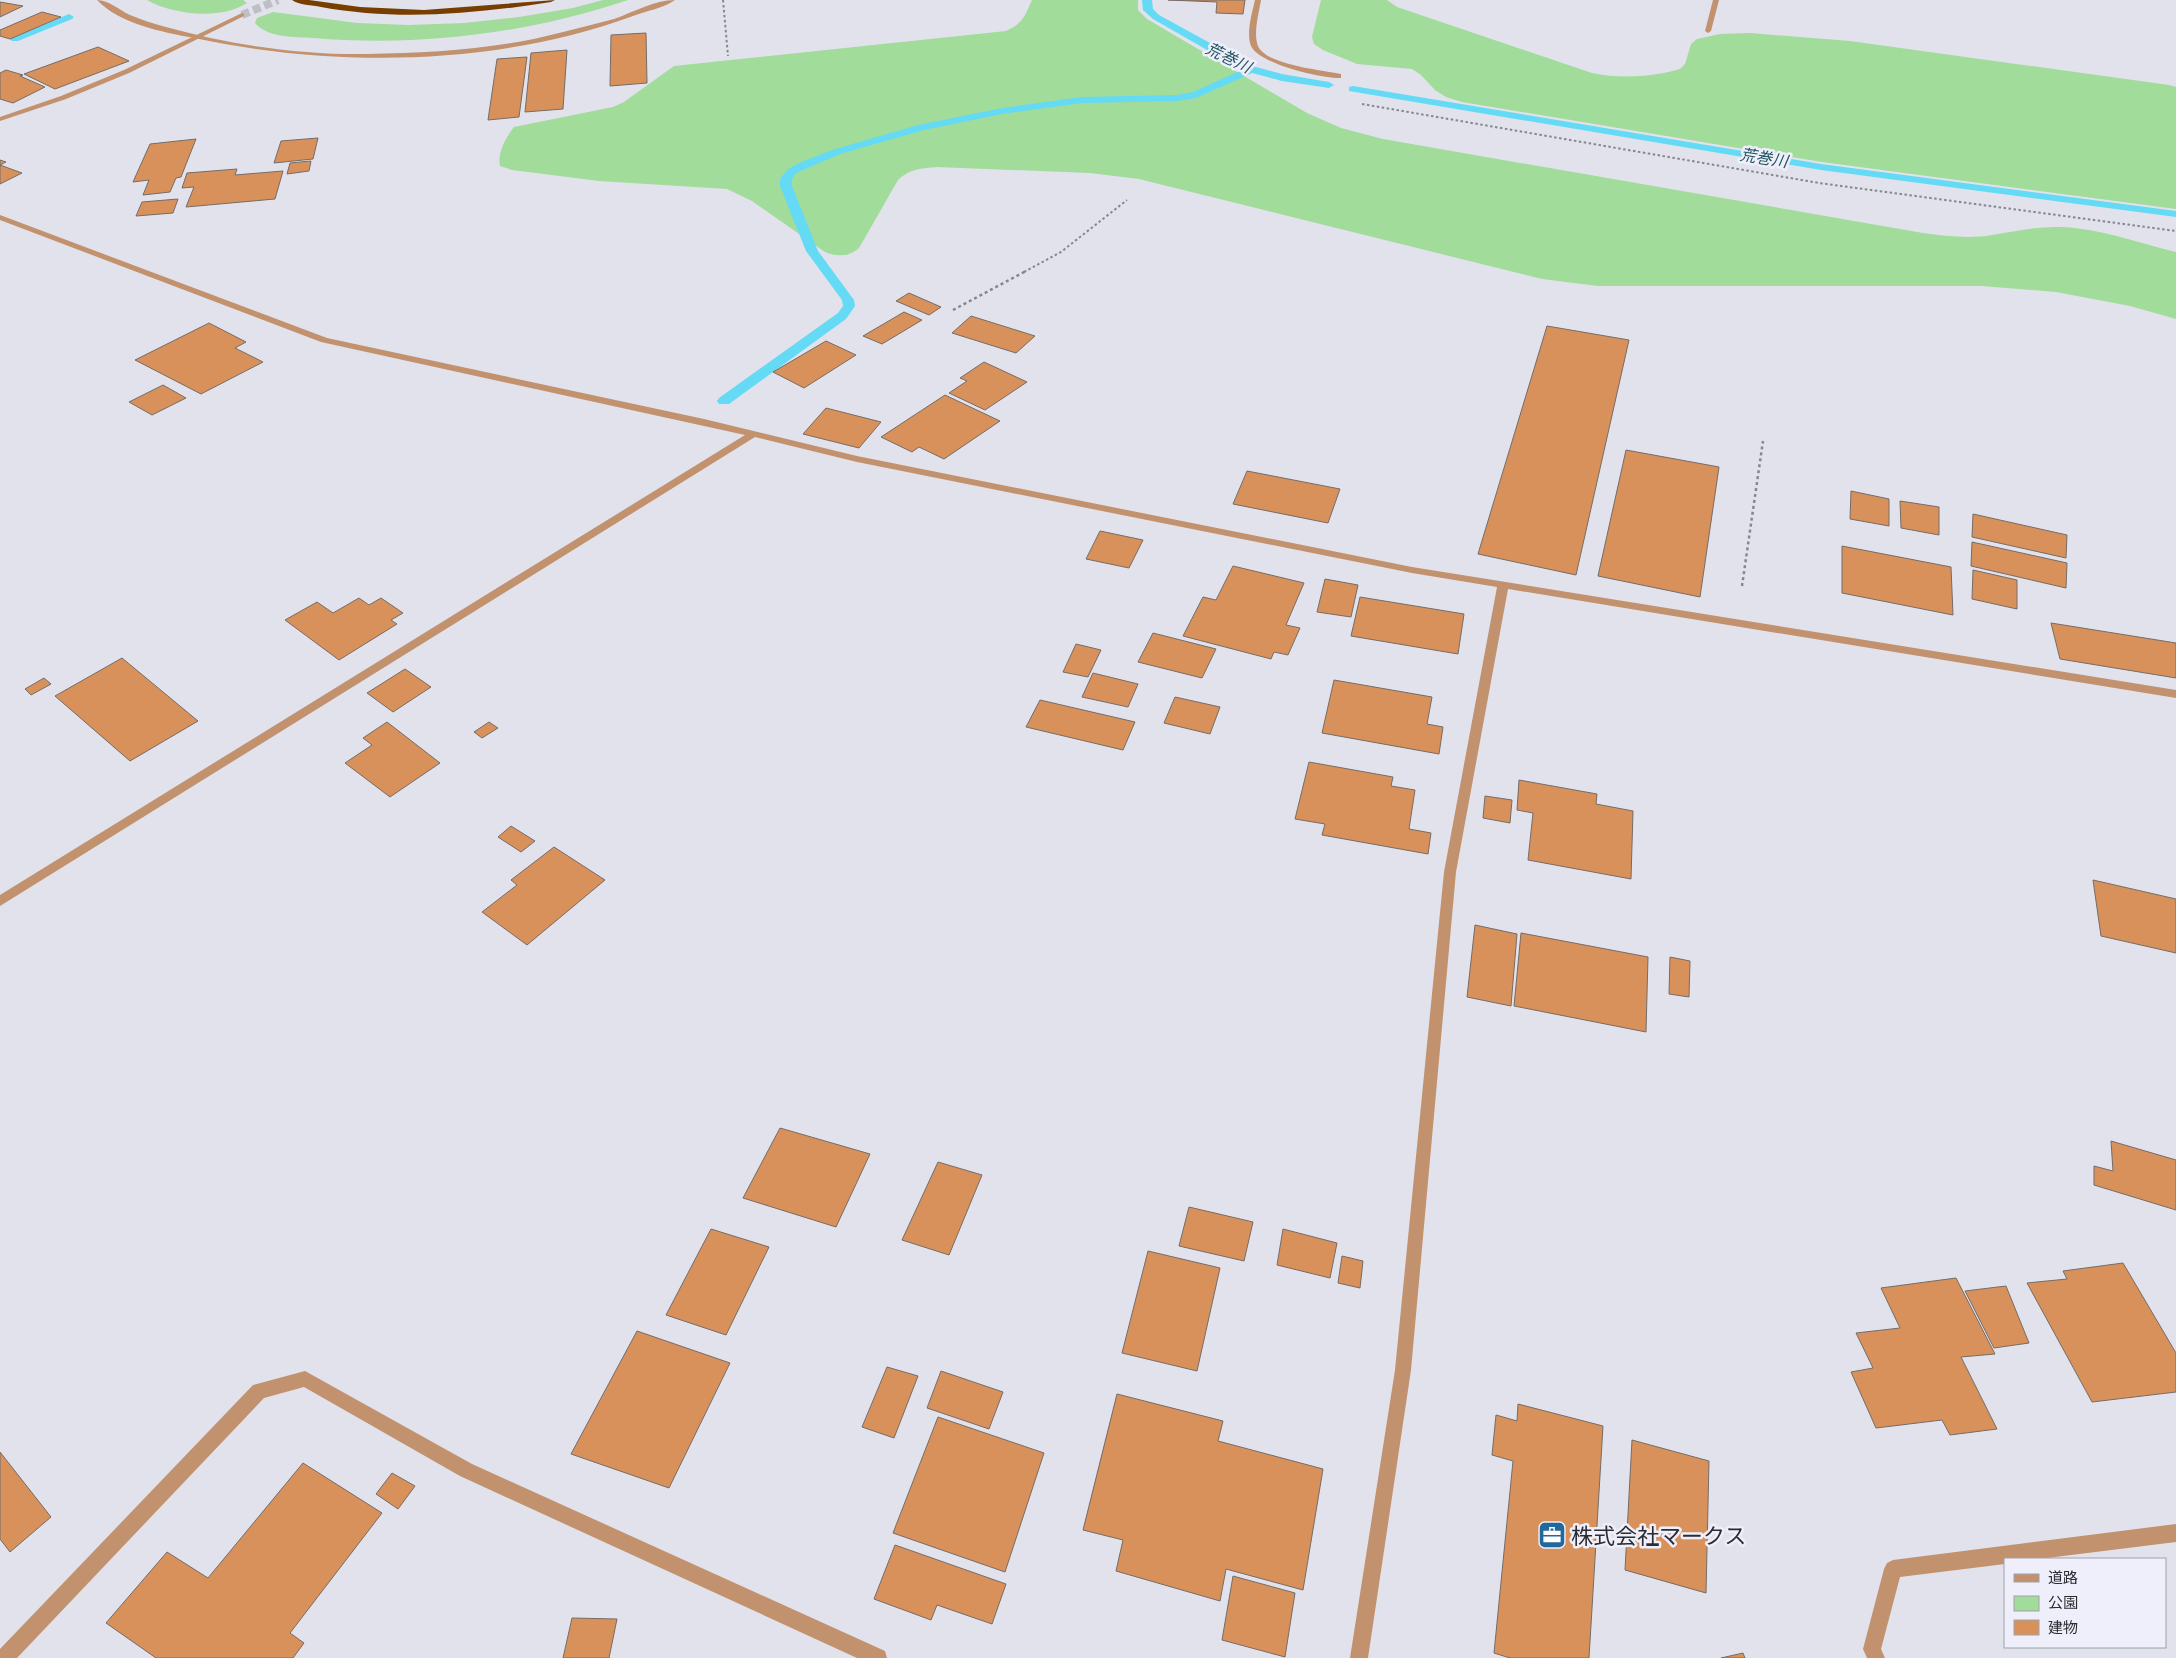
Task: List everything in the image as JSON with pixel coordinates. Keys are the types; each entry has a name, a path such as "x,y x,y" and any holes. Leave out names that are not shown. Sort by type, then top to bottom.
{"highway":[{"path":"296,0 328,7 370,12 418,13 466,11 552,0"}],"street":[{"path":"100,0 123,15 197,37 278,51 324,55 424,54 526,41 618,19 672,0"},
{"path":"1258,0 1253,40 1255,49 1264,56 1279,62 1338,76"},
{"path":"1708,31 1716,0"},
{"path":"0,119 84,90 169,53 242,15"},
{"path":"0,217 324,340 886,465 1317,552 1503,586 2176,694"},
{"path":"0,901 753,434"},
{"path":"1359,1658 1403,1370 1450,872 1503,586"},
{"path":"4,1658 259,1391 305,1378 466,1470 878,1658"},
{"path":"1876,1658 1872,1649 1893,1569 2176,1533"}],"path":[{"path":"723,0 728,56"},
{"path":"1338,76 1340,86 1346,95 1361,104 1382,109 1819,183 2176,232"},
{"path":"953,310 1061,252 1127,200"},
{"path":"1741,624 1741,594 1762,441"}],"green space":[{"path":"147,0 243,0 247,3 224,12 197,14 170,9"},
{"path":"603,0 628,0 551,22 472,35 432,39 392,41 290,37 267,32 255,23 257,18 273,12 357,23 409,25 464,23 519,17 573,8"},
{"path":"1032,0 1138,0 1138,10 1147,19 1307,113 1341,128 1383,139 1923,233 1975,237 2043,227 2075,228 2104,233 2176,252 2176,319 2130,306 2056,292 1982,286 1598,286 1542,279 1139,179 1090,173 937,167 916,170 907,173 898,180 859,248 847,255 834,255 825,252 752,201 727,189 599,181 512,170 500,166 501,151 505,140 514,127 613,107 624,102 674,66 1006,31 1020,22"},
{"path":"1321,0 1387,0 1397,7 1592,73 1603,75 1648,75 1670,72 1680,69 1685,64 1691,44 1697,39 1720,34 1750,33 1850,41 2169,85 2176,87 2176,209 1822,162 1462,102 1446,97 1435,90 1421,75 1412,69 1357,64 1323,50 1314,44 1312,37"}],"building":[{"path":"1168,0 1245,0 1243,14 1216,13 1217,2"},
{"path":"0,2 23,6 0,17"},
{"path":"42,12 61,17 10,39 0,36 0,30"},
{"path":"646,33 647,83 610,86 611,35"},
{"path":"98,47 129,61 55,89 24,74"},
{"path":"567,50 563,109 525,112 531,53"},
{"path":"527,57 519,117 488,120 497,59"},
{"path":"6,70 23,75 20,76 45,87 13,103 0,99 0,73"},
{"path":"318,138 313,159 274,163 281,141"},
{"path":"196,139 181,177 176,178 170,192 143,195 149,180 133,182 150,144"},
{"path":"311,161 309,171 287,174 290,163"},
{"path":"0,165 22,173 0,184"},
{"path":"237,169 235,175 283,171 275,199 186,207 194,187 182,188 187,173"},
{"path":"178,199 173,213 136,216 142,202"},
{"path":"909,293 941,307 929,315 896,301"},
{"path":"904,312 922,320 882,344 863,336"},
{"path":"971,316 1035,336 1016,353 952,333"},
{"path":"209,323 246,342 235,348 263,362 201,394 135,360"},
{"path":"1547,326 1629,340 1576,575 1478,554"},
{"path":"826,341 856,355 804,388 773,372"},
{"path":"984,362 1027,382 985,410 949,393 967,381 960,378"},
{"path":"163,385 186,398 152,415 129,402"},
{"path":"945,395 1000,421 944,459 919,447 912,452 881,437"},
{"path":"826,408 881,422 859,448 803,434"},
{"path":"1626,450 1719,467 1700,597 1598,576"},
{"path":"1247,471 1340,489 1328,523 1233,504"},
{"path":"1851,491 1889,499 1889,526 1850,519"},
{"path":"1900,501 1939,507 1939,535 1901,528"},
{"path":"1973,514 2067,535 2066,558 1972,537"},
{"path":"1100,531 1143,540 1129,568 1086,559"},
{"path":"1972,542 2067,563 2066,588 1971,566"},
{"path":"1842,546 1951,567 1953,615 1842,593"},
{"path":"1233,566 1304,583 1286,625 1300,628 1288,655 1274,652 1271,659 1183,636 1203,597 1216,600"},
{"path":"1973,570 2017,580 2017,609 1972,599"},
{"path":"1325,579 1358,585 1351,617 1317,612"},
{"path":"1360,597 1464,614 1458,654 1351,636"},
{"path":"359,598 369,605 381,598 403,613 391,620 397,624 339,660 285,620 317,602 333,613"},
{"path":"2051,623 2176,643 2176,678 2060,659"},
{"path":"1153,633 1216,649 1202,678 1138,662"},
{"path":"1076,644 1101,650 1088,677 1063,672"},
{"path":"122,658 198,721 130,761 55,696"},
{"path":"405,669 431,687 393,712 367,693"},
{"path":"1093,673 1138,684 1128,707 1082,697"},
{"path":"44,678 51,684 31,695 25,689"},
{"path":"1334,680 1432,697 1427,724 1443,727 1439,754 1322,733"},
{"path":"1175,697 1220,707 1210,734 1164,723"},
{"path":"1040,700 1135,722 1123,750 1026,727"},
{"path":"387,722 440,763 390,797 345,763 372,745 363,738"},
{"path":"489,722 498,728 482,738 474,732"},
{"path":"1309,762 1393,777 1391,786 1415,790 1409,829 1431,833 1428,854 1322,835 1325,824 1295,819"},
{"path":"1519,780 1597,794 1596,804 1633,811 1631,879 1528,860 1533,813 1517,810"},
{"path":"1485,796 1512,800 1510,823 1483,818"},
{"path":"511,826 535,841 521,852 498,837"},
{"path":"554,847 605,880 527,945 482,912 517,885 511,880"},
{"path":"2093,880 2176,899 2176,953 2101,936"},
{"path":"1475,925 1517,934 1511,1006 1467,997"},
{"path":"1521,933 1648,957 1646,1032 1514,1006"},
{"path":"1670,957 1690,961 1689,997 1669,994"},
{"path":"780,1128 870,1154 836,1227 743,1198"},
{"path":"2111,1141 2176,1160 2176,1210 2094,1185 2094,1166 2113,1171"},
{"path":"938,1162 982,1175 949,1255 902,1240"},
{"path":"1189,1207 1253,1222 1244,1261 1179,1246"},
{"path":"711,1229 769,1247 726,1335 666,1315"},
{"path":"1283,1229 1337,1243 1330,1278 1277,1265"},
{"path":"1148,1251 1220,1268 1197,1371 1122,1353"},
{"path":"1342,1256 1363,1261 1360,1288 1338,1283"},
{"path":"2123,1263 2176,1353 2176,1392 2092,1402 2027,1283 2067,1279 2063,1271"},
{"path":"1956,1278 1995,1354 1961,1357 1997,1429 1950,1435 1942,1420 1876,1428 1851,1372 1873,1368 1856,1333 1900,1328 1881,1288"},
{"path":"2006,1286 2029,1343 1994,1348 1965,1291"},
{"path":"637,1331 730,1363 669,1488 571,1454"},
{"path":"887,1367 918,1376 894,1438 862,1427"},
{"path":"941,1371 1003,1392 989,1429 927,1408"},
{"path":"1117,1394 1223,1421 1218,1441 1323,1469 1303,1590 1226,1569 1220,1601 1116,1571 1123,1540 1083,1530"},
{"path":"1518,1404 1603,1426 1589,1658 1510,1658 1494,1653 1513,1461 1492,1455 1496,1415 1517,1421"},
{"path":"938,1417 1044,1453 1005,1572 893,1533"},
{"path":"1632,1440 1709,1461 1706,1593 1625,1570"},
{"path":"0,1452 51,1517 10,1552 0,1539"},
{"path":"303,1463 382,1513 290,1633 304,1643 293,1658 156,1658 106,1623 167,1552 208,1578"},
{"path":"392,1473 415,1486 398,1509 376,1494"},
{"path":"895,1545 1006,1584 992,1624 937,1605 931,1620 874,1599"},
{"path":"1233,1576 1295,1593 1285,1657 1222,1640"},
{"path":"572,1618 617,1619 609,1658 563,1658"},
{"path":"1743,1653 1745,1658 1721,1658"}],"waterway":[{"name":"荒巻川","path":"1147,0 1148,10 1156,17 1237,64 1271,75 1329,85"},
{"path":"15,39 69,17"},
{"path":"724,401 842,316 849,306 848,300 812,251 786,186 786,179 792,171 836,152 922,127 1002,111 1082,100 1177,98 1196,95 1250,70"},
{"name":"荒巻川","path":"1353,89 1821,167 2176,214"}],"tunnel":[{"path":"242,15 278,0"}],"place":[{"name":"株式会社マークス","path":"1552,1535"}]}
